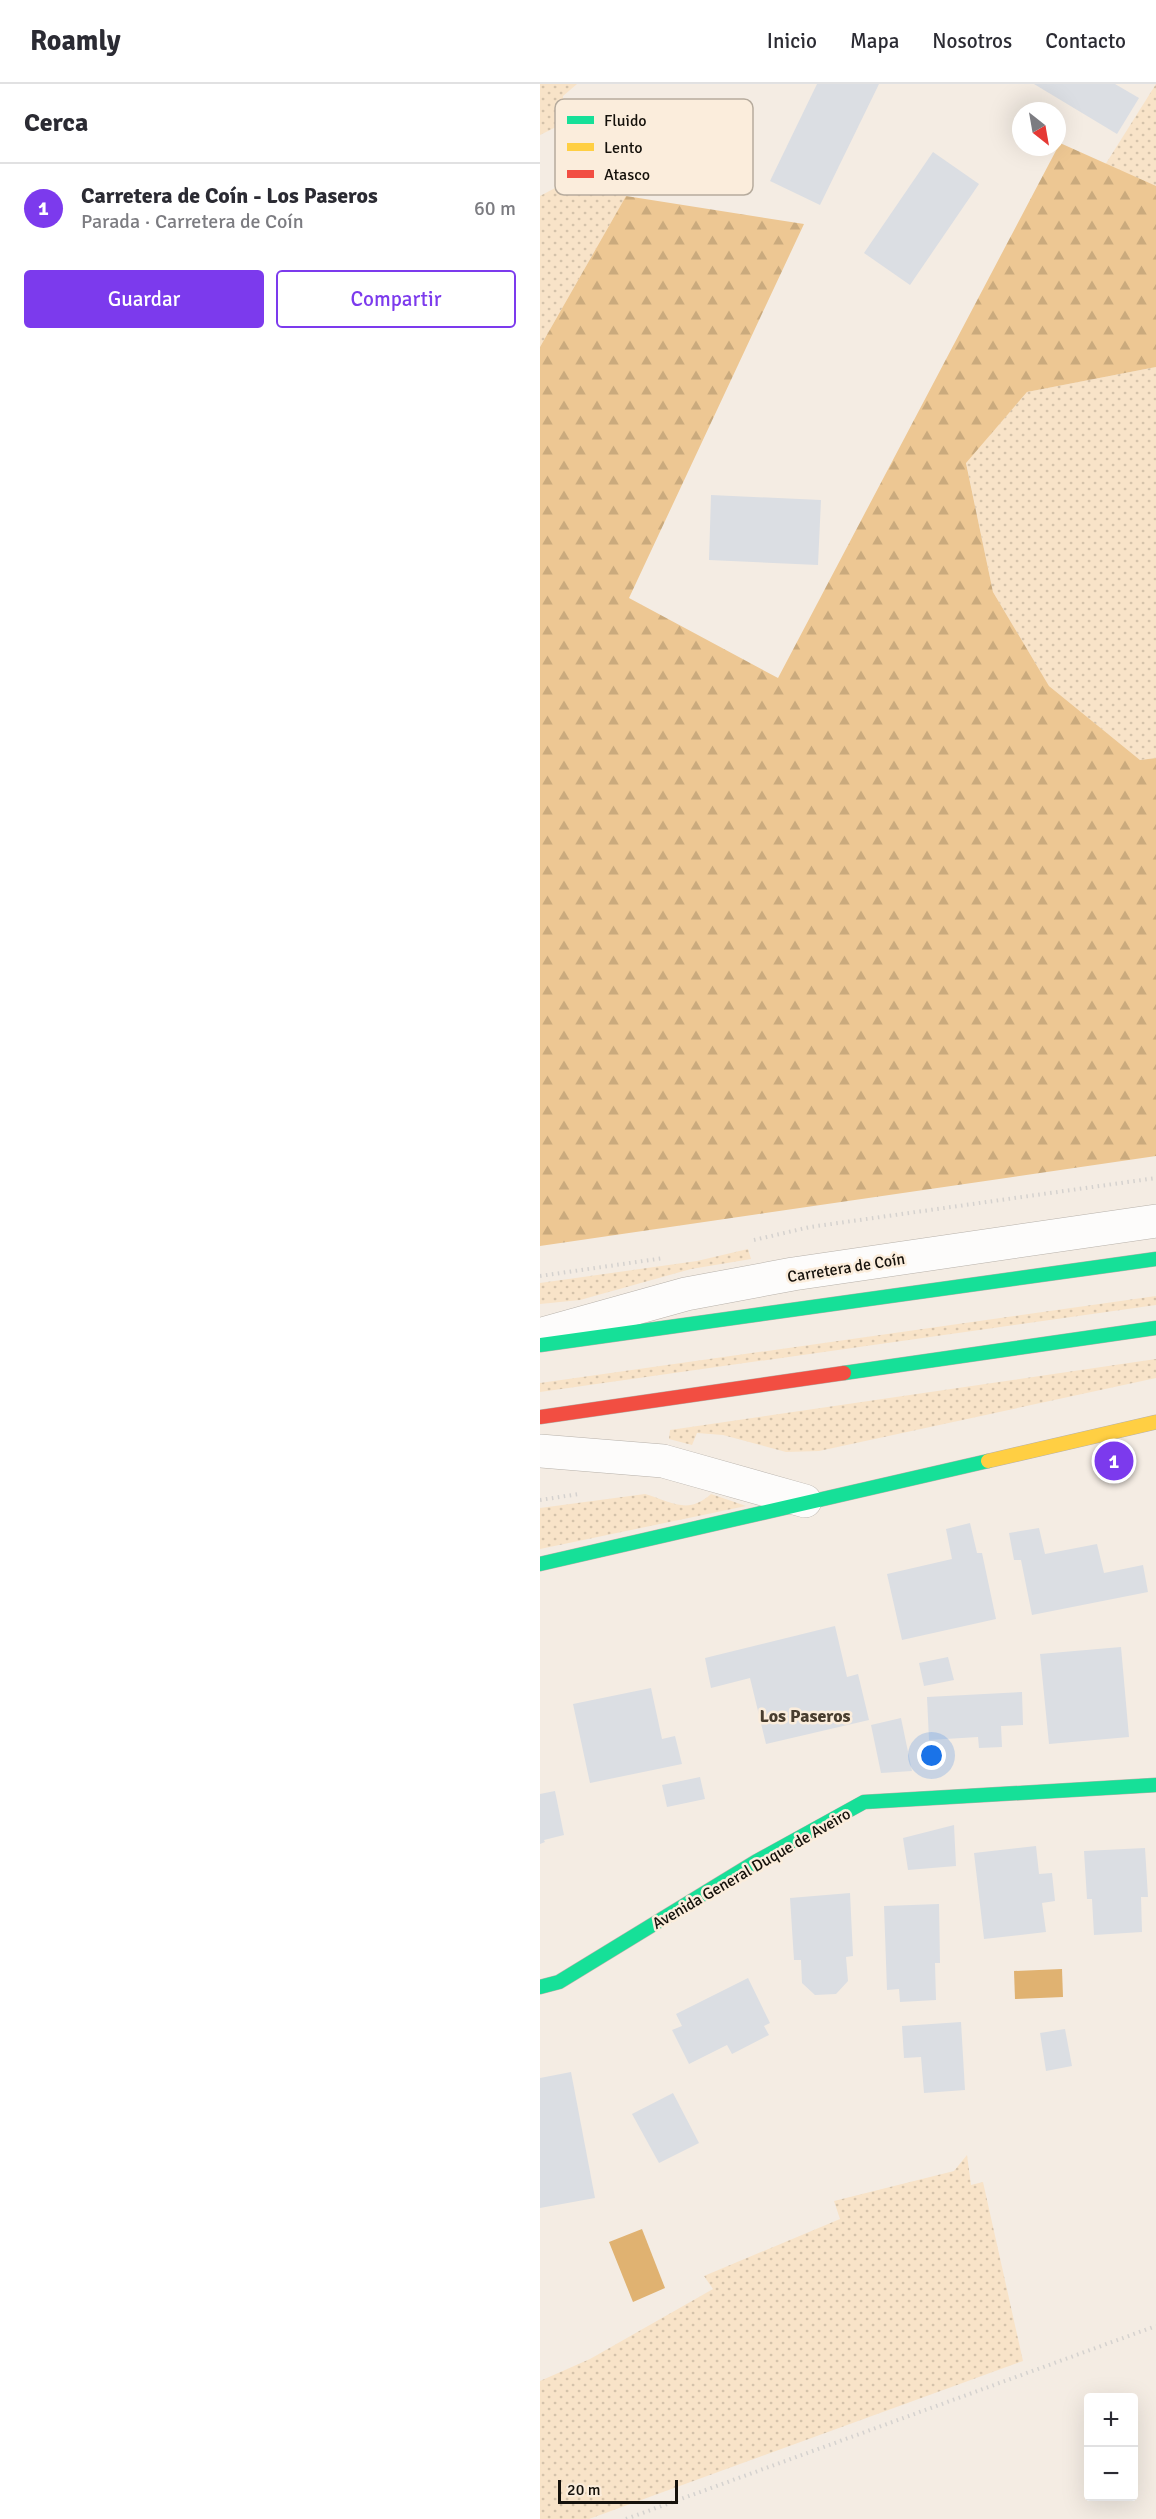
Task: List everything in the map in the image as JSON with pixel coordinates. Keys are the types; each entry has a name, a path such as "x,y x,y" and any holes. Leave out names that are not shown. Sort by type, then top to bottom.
{"street":[{"name":"Carretera de Coín","path":"540,1334 686,1294 782,1276 1156,1221"},
{"path":"540,1345 1156,1259"},
{"path":"540,1417 1156,1328"},
{"path":"540,1564 1156,1422"},
{"path":"540,1451 663,1461 806,1501"},
{"name":"Avenida General Duque de Aveiro","path":"540,1987 559,1982 758,1861 864,1802 1156,1785"}],"path":[{"path":"626,2519 1156,2326"}],"shaded area":[{"path":"540,84 577,84 563,96 563,99 555,99 555,128 540,135"},
{"path":"1156,84 1156,187 1105,165"},
{"path":"555,188 555,195 626,196 540,347 540,196"},
{"path":"1156,367 1156,758 1140,760 1049,686 993,592 966,462 1027,392"},
{"path":"748,1249 751,1259 691,1269 580,1300 540,1304 540,1283 697,1261"},
{"path":"1156,1296 1156,1305 540,1392 540,1383"},
{"path":"1156,1359 1156,1378 819,1451 786,1452 723,1435 697,1433 692,1445 669,1439 670,1430"},
{"path":"645,1494 672,1503 687,1505 695,1504 711,1494 746,1506 540,1549 540,1508"},
{"path":"1062,1969 1063,1997 1015,1999 1014,1971"},
{"path":"967,2155 971,2185 983,2182 1023,2361 589,2519 540,2519 540,2381 590,2359 713,2289 704,2276 840,2219 834,2201 954,2171"},
{"path":"642,2229 665,2288 633,2302 609,2242"}],"green space":[{"path":"1066,146 1156,186 1156,367 1027,392 966,463 993,592 1049,686 1140,760 1156,758 1156,1156 540,1246 540,347 626,196 804,224 629,598 778,678 1053,156 1066,156"}],"building":[{"path":"817,84 879,84 820,205 770,181"},
{"path":"1034,84 1115,84 1139,98 1117,134"},
{"path":"933,152 979,184 910,285 864,253"},
{"path":"711,495 821,500 818,565 709,560"},
{"path":"970,1523 977,1553 982,1553 996,1619 902,1640 887,1574 952,1559 946,1529"},
{"path":"1039,1528 1045,1554 1097,1544 1104,1573 1143,1565 1148,1592 1032,1615 1021,1560 1014,1560 1009,1533"},
{"path":"835,1626 847,1677 858,1674 869,1720 766,1744 750,1678 711,1688 705,1658"},
{"path":"1121,1647 1129,1737 1049,1744 1040,1654"},
{"path":"948,1657 954,1680 924,1686 919,1663"},
{"path":"651,1688 662,1739 675,1736 682,1764 590,1783 573,1704"},
{"path":"1022,1692 1023,1725 1001,1726 1002,1747 979,1748 978,1737 929,1740 927,1697"},
{"path":"901,1718 912,1771 881,1773 871,1725"},
{"path":"700,1777 705,1799 667,1807 662,1785"},
{"path":"555,1791 564,1835 544,1840 545,1842 540,1844 540,1794"},
{"path":"954,1825 956,1866 908,1870 903,1838"},
{"path":"1036,1846 1039,1874 1052,1873 1055,1901 1042,1903 1046,1932 984,1939 974,1853"},
{"path":"1145,1848 1148,1897 1141,1897 1142,1932 1094,1935 1092,1899 1087,1899 1084,1851"},
{"path":"850,1893 853,1956 846,1957 848,1981 836,1994 815,1995 802,1983 801,1960 794,1960 790,1898"},
{"path":"939,1904 940,1963 935,1963 936,2000 900,2002 899,1989 887,1990 884,1906"},
{"path":"748,1978 770,2023 764,2026 769,2035 732,2054 727,2045 689,2064 672,2030 682,2026 676,2014"},
{"path":"961,2022 965,2090 924,2093 921,2057 904,2058 902,2026"},
{"path":"1065,2029 1072,2066 1046,2071 1040,2033"},
{"path":"571,2072 595,2198 540,2208 540,2078"},
{"path":"673,2093 699,2143 659,2163 632,2114"}],"traffic: fast":[{"path":"540,1345 1156,1259"},
{"path":"844,1373 1156,1328"},
{"path":"540,1564 988,1461"},
{"path":"540,1987 559,1982 757,1861 864,1802 1156,1785"}],"traffic: slow":[{"path":"988,1461 1156,1422"}],"traffic: jam":[{"path":"540,1417 844,1373"}],"place":[{"name":"Carretera de Coín - Los Paseros","path":"1114,1461"}],"district":[{"name":"Los Paseros","path":"805,1716"}]}
